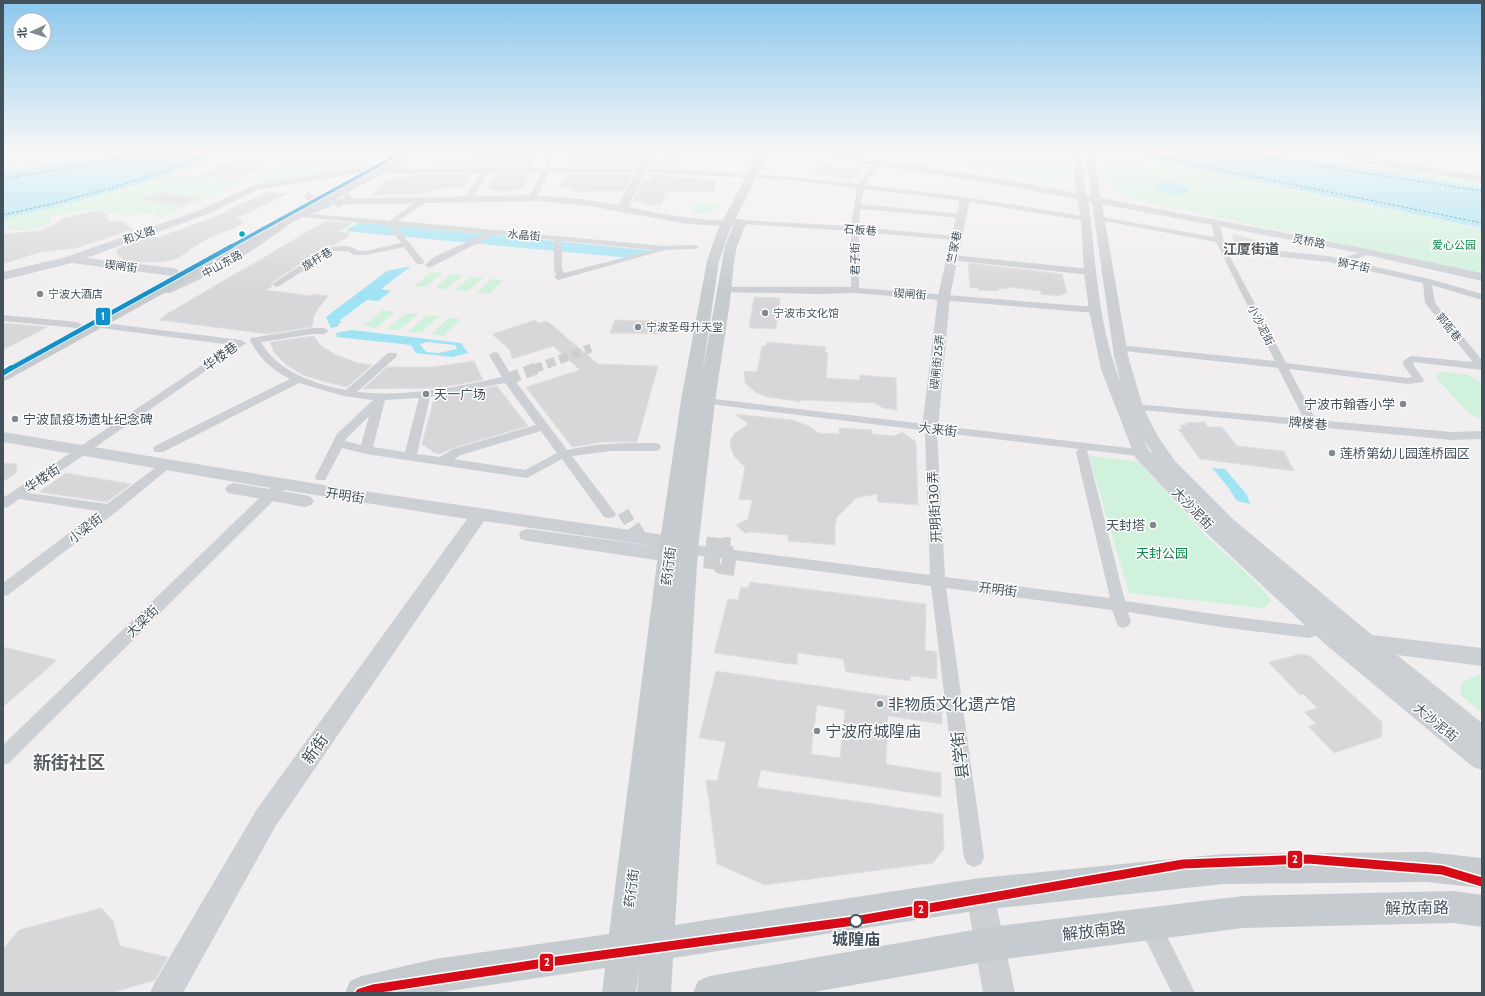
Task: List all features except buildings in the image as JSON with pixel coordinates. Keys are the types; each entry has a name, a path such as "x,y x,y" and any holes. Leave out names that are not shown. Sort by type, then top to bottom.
{"main road":[{"name":"和义路","path":"3,280 50,268 204,212 235,197"},
{"name":"中山东路","path":"3,365 173,272 315,197"},
{"name":"中山东路","path":"3,376 96,324 334,197"},
{"path":"326,202 454,197"},
{"path":"552,197 585,200 660,214 732,222"},
{"path":"623,206 628,197"},
{"name":"药行街","path":"619,993 675,549 690,400 717,245 732,222 743,197"},
{"name":"大沙泥街","path":"1089,197 1120,348 1135,407 1149,435 1169,464 1227,524 1366,643 1482,737"},
{"name":"灵桥路","path":"1091,197 1216,224 1367,252 1482,276"},
{"name":"灵桥路","path":"1092,197 1295,235 1482,276"},
{"path":"326,202 531,198 600,204 658,216 732,222"},
{"name":"竺家巷","path":"944,296 965,199"},
{"name":"大沙泥街","path":"1093,219 1090,272 1095,310 1108,369 1141,453 1208,524 1333,638 1482,759"},
{"name":"药行街","path":"654,993 675,549 706,401 732,246 732,222"},
{"name":"和义路","path":"3,276 70,260"},
{"name":"碶闸街","path":"70,260 173,272"},
{"name":"碶闸街25弄","path":"930,431 944,296"},
{"name":"开明街","path":"3,437 76,455 275,490 475,521 675,549"},
{"name":"开明街","path":"3,448 76,455"},
{"name":"新街","path":"166,993 266,818 475,521"},
{"path":"1333,638 1482,656"},
{"path":"362,993 435,976 624,949 980,894 1223,869 1427,867 1482,873"},
{"path":"980,894 999,993"},
{"name":"解放南路","path":"710,993 990,944 1243,912 1454,907 1482,911"}],"street":[{"name":"君子街","path":"856,290 855,229 859,197"},
{"path":"954,197 1093,219"},
{"name":"中山东路","path":"115,320 179,284 210,271 326,202"},
{"path":"420,262 390,223 421,203"},
{"path":"857,206 961,216"},
{"name":"水晶街","path":"304,215 558,240 663,248 696,248"},
{"name":"狮子街","path":"1093,219 1220,244 1329,259 1427,281 1482,297"},
{"name":"石板巷","path":"732,222 855,229 956,238"},
{"name":"小沙泥街","path":"1216,224 1220,244 1312,424"},
{"path":"429,265 490,233"},
{"path":"558,240 558,269 560,276 660,251 663,248"},
{"name":"旗杆巷","path":"276,284 335,248 349,248 357,252 366,253 407,244"},
{"path":"1359,266 1348,261 1348,259 1367,252"},
{"path":"952,258 1090,272"},
{"name":"郭衙巷","path":"1427,281 1430,303 1481,367"},
{"name":"碶闸街","path":"724,290 856,290 944,296 1095,310"},
{"path":"3,318 77,325"},
{"name":"华楼巷","path":"76,455 241,343 96,324"},
{"path":"324,332 313,331 255,340 259,350 285,374 348,394 379,398 425,395 464,390 508,379"},
{"path":"1120,348 1416,381 1419,380 1409,366 1408,361 1411,359 1481,367"},
{"path":"348,394 392,355"},
{"path":"494,355 508,379 609,514"},
{"path":"159,449 298,379"},
{"path":"410,456 425,395"},
{"path":"321,477 341,437 379,398"},
{"path":"366,450 379,398"},
{"name":"大来街","path":"706,401 930,431 1141,453 1169,464"},
{"name":"牌楼巷","path":"1135,407 1452,436 1482,436"},
{"path":"443,461 457,452 544,426"},
{"name":"开明街130弄","path":"930,431 938,581"},
{"path":"338,443 366,450 527,474 541,465 564,454 607,447 655,447"},
{"path":"1082,452 1123,622"},
{"name":"华楼街","path":"3,504 76,455"},
{"name":"小梁街","path":"5,587 161,470"},
{"name":"大梁街","path":"5,754 275,490"},
{"path":"17,495 110,509"},
{"name":"开明街","path":"675,549 938,581 1309,632"},
{"name":"县学街","path":"938,581 974,857"},
{"path":"1149,924 1184,993"}],"green space":[{"path":"96,197 207,197 158,219 155,212 125,215 96,210 86,210 50,217 48,219 52,222 51,223 30,230 9,230 7,225 3,224 3,219"},
{"name":"爱心公园","path":"1133,197 1328,197 1482,229 1482,273 1141,201"},
{"path":"695,203 719,204 712,212 692,213"},
{"path":"431,272 442,273 426,287 414,286"},
{"path":"451,274 463,275 447,289 435,288"},
{"path":"471,276 483,278 468,291 456,290"},
{"path":"491,279 503,280 489,294 477,293"},
{"path":"383,310 395,312 376,328 363,326"},
{"path":"406,313 418,314 400,330 387,329"},
{"path":"427,315 439,316 421,333 408,332"},
{"path":"449,318 461,319 444,336 431,334"},
{"path":"1444,372 1465,374 1482,382 1482,420 1469,413 1437,379 1436,376 1438,373"},
{"name":"天封公园","path":"1089,456 1139,462 1206,536 1261,587 1271,601 1263,608 1129,593"},
{"path":"1477,675 1482,676 1482,713 1461,695 1461,683"}],"water":[{"path":"3,197 92,197 90,198 3,219"},
{"path":"1334,197 1482,197 1482,228"},
{"path":"360,222 655,251 630,258 345,231"},
{"path":"411,266 381,289 391,291 378,301 367,300 340,320 341,323 338,324 339,326 331,328 326,317 387,271"},
{"path":"352,330 461,343 468,353 452,357 416,353 411,345 337,337 336,333","holes":["427,342 455,345 457,349 439,353 426,352 420,344"]},
{"path":"1212,468 1225,469 1247,495 1250,504 1237,501 1228,487"}],"ferry route":[{"path":"3,215 75,197"},
{"path":"1357,197 1482,223"}],"tunnel":[{"path":"309,197 312,200 334,201"},
{"path":"336,205 347,197"},
{"path":"534,369 591,348"},
{"path":"508,379 537,368"},
{"path":"623,512 633,528"},
{"path":"632,527 637,534 634,546"},
{"path":"682,541 725,547"},
{"path":"722,562 726,545 737,546"},
{"path":"680,558 722,562"},
{"path":"722,562 721,566 735,568"}],"transit line":[{"name":"1","path":"3,373 85,326 320,197"},
{"name":"2","path":"360,993 373,989 557,961 854,921 1183,864 1308,859 1442,870 1482,882"}],"place":[{"name":"宁波大酒店","path":"40,294"},
{"name":"宁波市文化馆","path":"765,313"},
{"name":"宁波圣母升天堂","path":"638,327"},
{"name":"天一广场","path":"426,394"},
{"name":"宁波市翰香小学","path":"1403,404"},
{"name":"宁波鼠疫场遗址纪念碑","path":"15,419"},
{"name":"莲桥第幼儿园莲桥园区","path":"1332,453"},
{"name":"天封塔","path":"1153,525"},
{"name":"非物质文化遗产馆","path":"880,704"},
{"name":"宁波府城隍庙","path":"817,731"},
{"name":"城隍庙","path":"856,921"}],"district":[{"name":"江厦街道","path":"1251,249"},
{"name":"新街社区","path":"69,763"}]}
